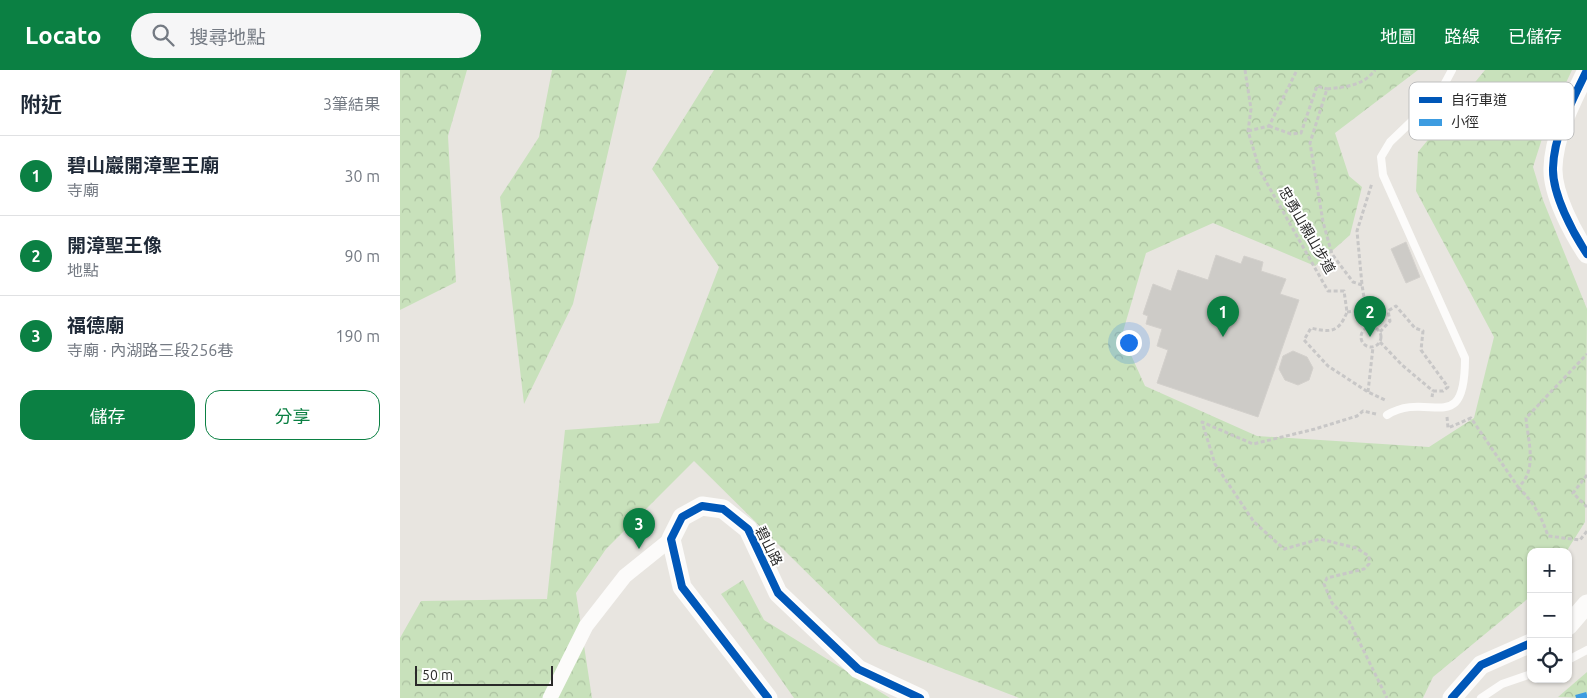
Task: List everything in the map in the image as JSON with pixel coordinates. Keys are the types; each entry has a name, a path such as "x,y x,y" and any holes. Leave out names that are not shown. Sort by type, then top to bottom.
{"street":[{"path":"1574,97 1586,70"},
{"path":"1558,140 1553,169 1558,198 1578,240 1587,254"},
{"name":"碧山路","path":"671,539 682,517 702,506 723,509 748,529 778,593 858,669 920,698"},
{"path":"550,698 586,626 625,576 671,539 682,587 768,698"},
{"path":"1572,621 1587,604"},
{"path":"1452,698 1481,665 1527,645"}],"lane":[{"path":"1446,82 1452,70"},
{"path":"1387,415 1399,408 1446,408 1454,404 1461,396 1465,379 1465,358 1382,175 1381,157 1390,142 1409,124"},
{"path":"1572,658 1587,650"},
{"path":"1481,698 1502,684 1527,675"}],"path":[{"path":"1269,126 1297,70"},
{"path":"1248,130 1269,126 1291,134 1301,133 1317,86 1327,89 1351,87 1370,77 1375,70"},
{"path":"1327,89 1310,143 1323,222 1332,254 1353,282 1362,285"},
{"path":"1373,182 1357,231 1366,310 1347,312 1338,327 1328,332 1311,328 1304,340 1328,366 1368,392 1387,401"},
{"path":"1433,391 1402,365 1380,342 1380,332 1390,322 1388,311 1396,306 1415,328 1423,331 1421,350 1448,387"},
{"path":"1380,332 1370,327 1364,330 1360,340 1364,345 1373,347 1380,342"},
{"path":"1368,392 1373,347"},
{"path":"1518,487 1526,480 1531,470 1526,418 1587,354"},
{"path":"1446,408 1448,428 1471,418 1518,487 1533,502 1541,515 1548,536 1580,540 1587,531"},
{"path":"1363,412 1358,416 1315,429 1253,444 1202,422 1214,464 1254,522 1284,549 1320,539 1356,548 1369,556 1369,564 1364,569 1327,578 1324,584 1332,603 1349,621 1388,698"},
{"path":"1587,475 1573,493 1587,507"}],"green space":[{"path":"400,70 467,70 448,136 456,282 400,310"},
{"path":"552,70 627,70 573,304 524,404 500,197 539,137"},
{"path":"714,70 1418,70 1335,133 1349,176 1362,187 1350,235 1315,266 1213,223 1146,253 1122,335 1145,386 1257,436 1429,447 1474,418 1494,337 1416,191 1418,152 1428,140 1542,140 1533,167 1543,200 1587,309 1585,522 1569,548 1527,548 1527,599 1433,677 1423,698 1019,698 879,644 694,461 606,549 576,593 592,698 400,698 400,638 421,601 547,599 565,430 659,423 719,267 652,169"},
{"path":"1485,70 1572,70 1566,82 1475,82"},
{"path":"743,580 764,620 890,698 794,698 721,594"},
{"path":"1587,672 1587,698 1558,697"}],"building":[{"path":"1406,242 1420,277 1406,283 1391,249"},
{"path":"1216,255 1241,264 1244,256 1263,262 1261,271 1286,279 1280,294 1299,300 1258,417 1157,383 1168,350 1157,346 1162,329 1146,324 1148,316 1143,314 1153,284 1171,291 1178,270 1208,280"},
{"path":"1293,351 1307,357 1313,368 1309,380 1298,385 1285,380 1279,369 1283,356"}],"marked path":[{"path":"1576,698 1587,695"}],"cycle path":[{"path":"1574,98 1587,70"},
{"path":"1558,140 1553,168 1556,189 1570,224 1587,254"},
{"path":"768,698 682,587 671,539 682,517 702,506 723,509 748,529 778,593 858,669 920,698"},
{"path":"1452,698 1481,665 1527,645"}],"place":[{"name":"碧山巖開漳聖王廟","path":"1223,337"},
{"name":"開漳聖王像","path":"1370,337"},
{"name":"福德廟","path":"639,549"}]}
